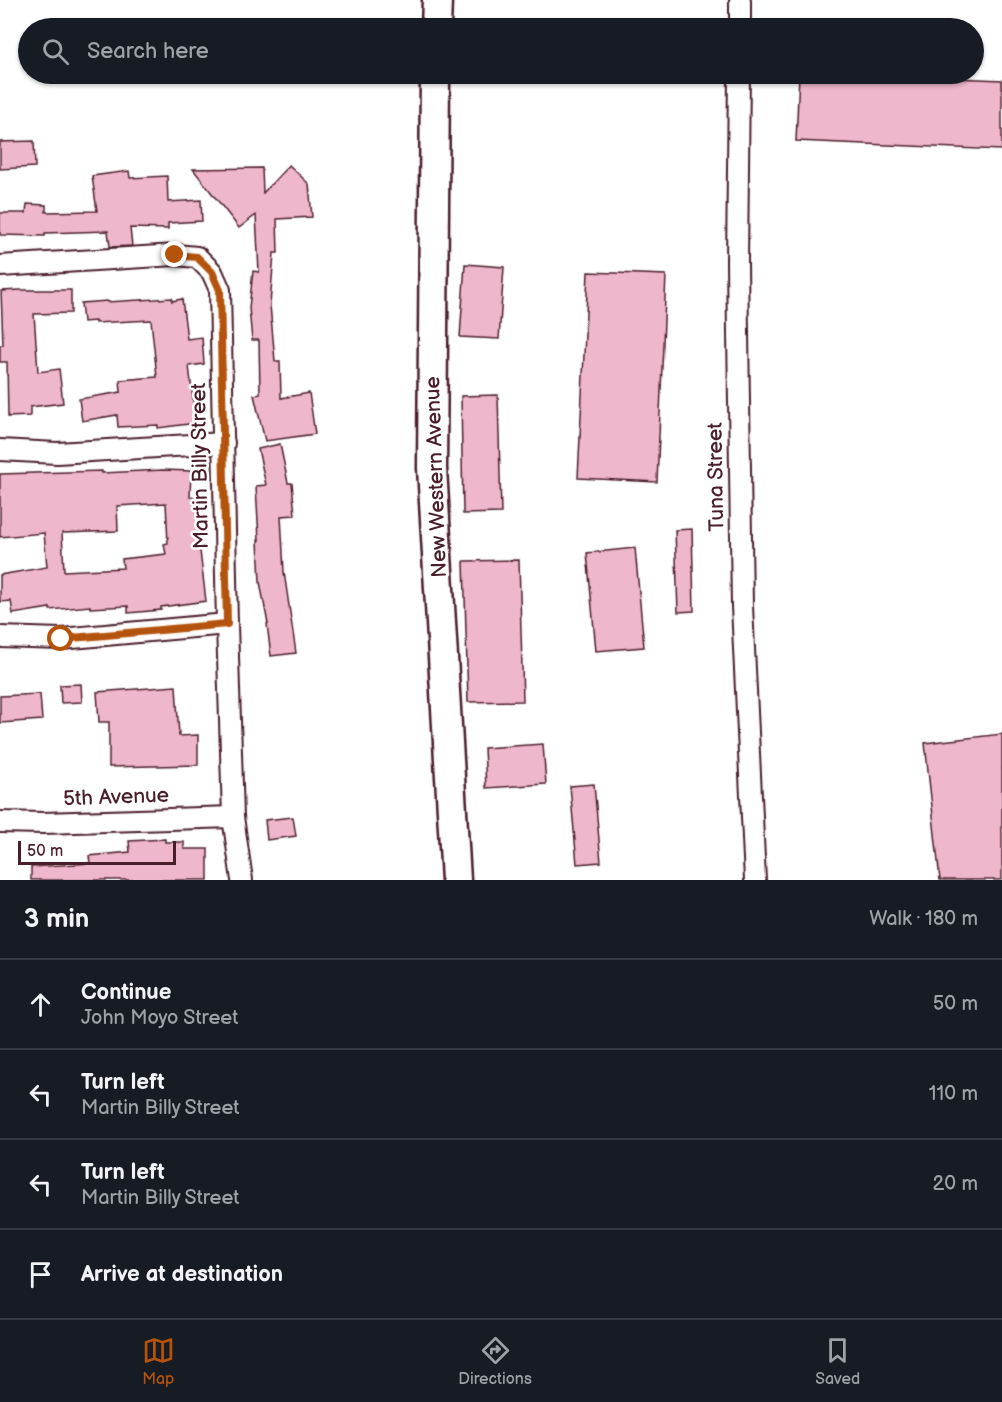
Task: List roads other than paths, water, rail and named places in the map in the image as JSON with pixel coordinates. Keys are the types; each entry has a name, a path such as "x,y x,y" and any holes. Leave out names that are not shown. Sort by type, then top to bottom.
{"street":[{"path":"436,18 437,0"},
{"path":"740,0 740,18"},
{"name":"New Western Avenue","path":"435,84 432,468 456,880"},
{"name":"Tuna Street","path":"739,84 737,264 742,606 755,880"},
{"name":"Martin Billy Street","path":"0,266 175,255 197,257 212,272 220,290 233,817 242,880"},
{"path":"0,450 57,453 224,443"},
{"path":"0,637 61,639 227,624"},
{"name":"5th Avenue","path":"0,822 43,823 233,817"}]}
